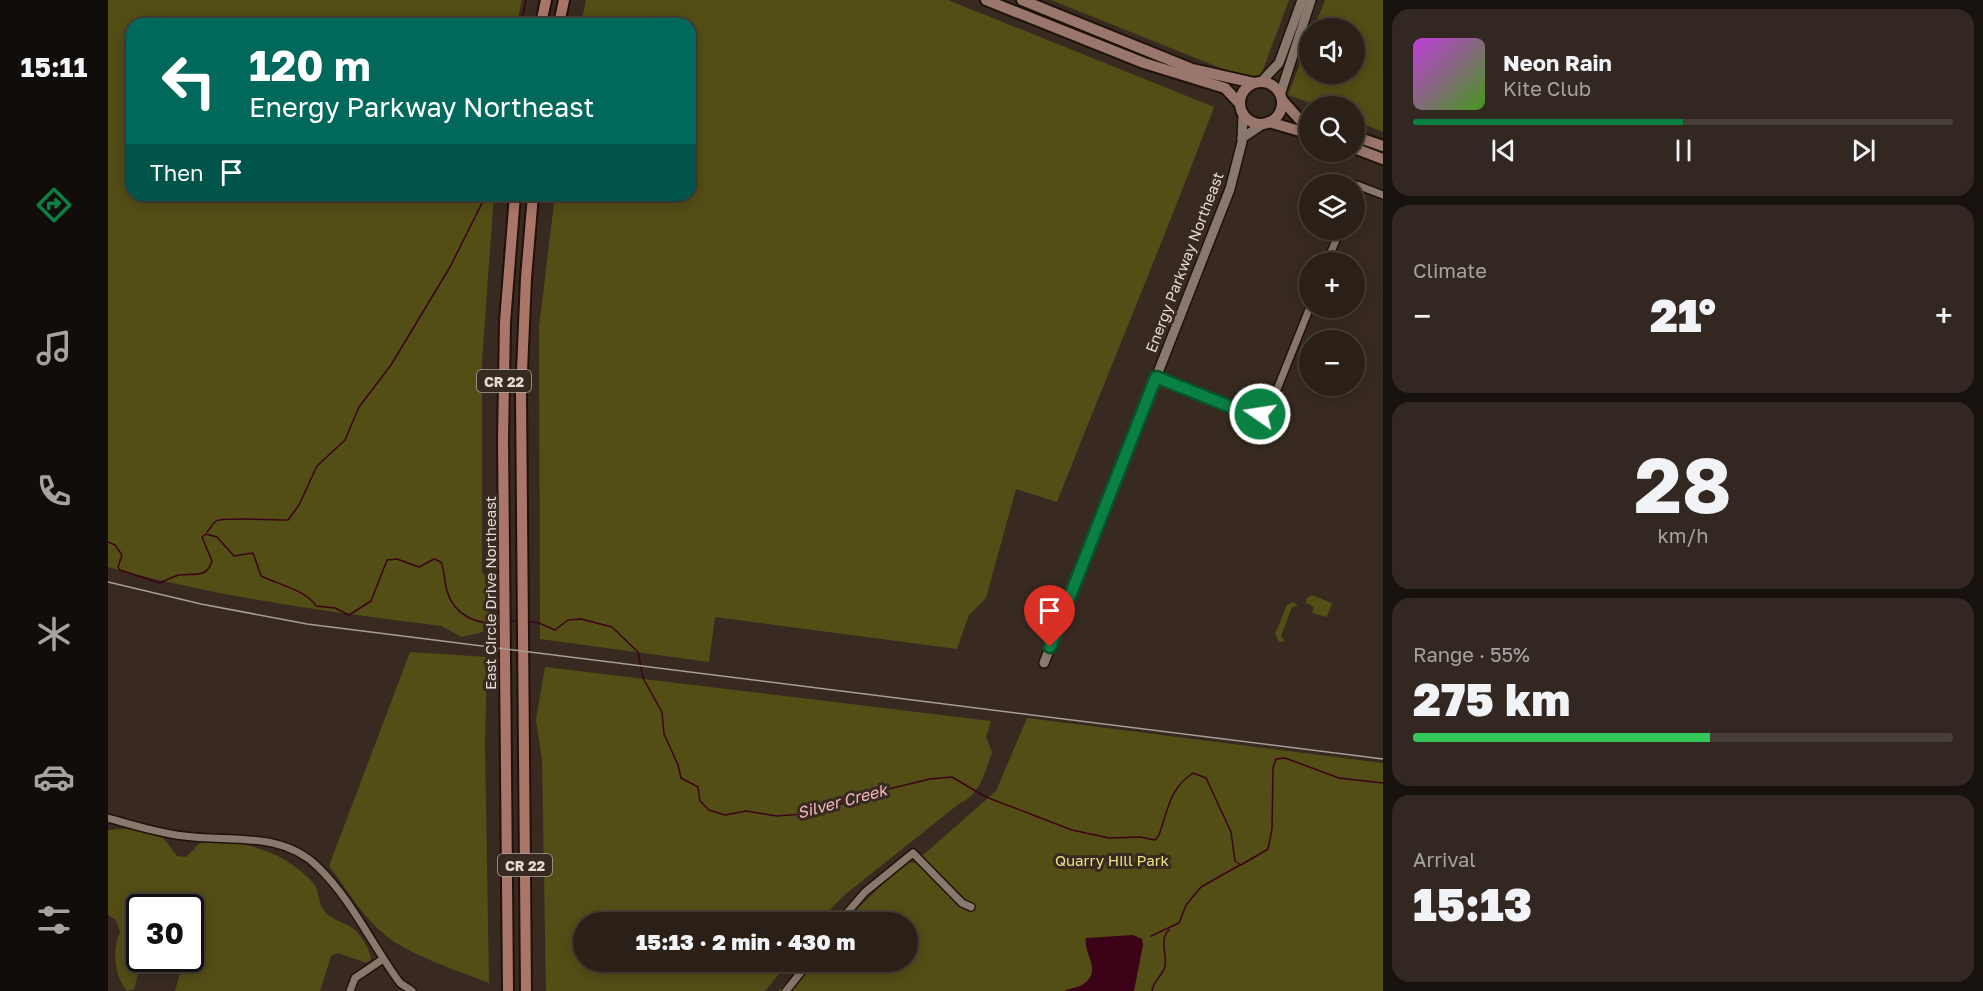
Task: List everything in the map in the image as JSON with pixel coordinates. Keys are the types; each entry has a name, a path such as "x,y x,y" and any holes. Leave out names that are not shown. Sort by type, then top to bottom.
{"main road":[{"path":"542,18 546,0"},
{"path":"560,18 564,0"},
{"path":"986,0 1144,63 1225,88 1255,123 1266,123 1299,131"},
{"path":"1022,0 1192,69 1272,86 1287,109 1299,119"},
{"path":"1242,109 1244,92 1257,83"},
{"path":"1266,123 1279,113 1281,97"},
{"path":"1365,140 1383,146"},
{"path":"1365,152 1383,159"},
{"name":"East Circle Drive Northeast","path":"508,991 504,356 515,201"},
{"name":"CR 22","path":"526,991 522,358 533,201"}],"street":[{"path":"1257,83 1279,63 1302,0"},
{"path":"1281,97 1311,0"},
{"name":"Energy Parkway Northeast","path":"1044,663 1230,189 1242,138 1242,109"},
{"path":"1242,138 1266,123"},
{"path":"1365,188 1383,195"},
{"path":"1156,377 1246,413 1260,414 1272,402 1306,318"},
{"path":"108,818 182,836 271,842 291,847 317,866 346,901 400,983 412,991"},
{"path":"847,912 865,892 913,853 962,903 971,907"},
{"path":"350,991 355,978 383,959"},
{"path":"786,991 801,972"}],"green space":[{"path":"108,0 522,0 518,18 126,18 126,201 494,201 482,361 482,572 489,586 491,599 490,615 483,632 462,637 441,626 232,595 108,567"},
{"path":"586,0 948,0 1214,107 1057,502 1016,489 986,598 969,615 957,649 715,617 709,662 540,639 539,327 554,201 696,201 696,18 582,18"},
{"path":"1051,0 1289,0 1258,83"},
{"path":"1325,0 1383,0 1383,132 1365,125 1365,96 1299,96 1299,99 1288,95 1299,66 1299,84 1365,84 1365,18 1318,18"},
{"path":"1312,595 1332,603 1327,617 1312,613 1314,607 1306,603 1306,599"},
{"path":"1293,602 1298,606 1292,607 1281,636 1285,641 1279,642 1275,634 1287,605"},
{"path":"410,652 487,657 485,745 489,983 434,962 394,942 368,919 329,866"},
{"path":"545,667 991,721 986,737 992,752 981,782 967,799 842,897 828,912 573,912 573,972 781,972 765,991 546,991 542,760 536,720"},
{"name":"Quarry Hill Park","path":"1027,718 1383,763 1383,991 778,991 798,972 918,972 918,912 854,912 901,867 909,862 914,863 996,791"},
{"path":"135,828 161,835 177,856 186,857 201,842 247,845 276,855 290,863 314,884 323,910 356,931 365,943 371,960 366,963 338,953 331,956 320,991 175,991 179,972 204,972 204,894 126,894 126,972 139,972 134,989 127,991 119,978 115,954 120,932 116,920 108,915 108,830"}],"shaded area":[{"path":"1133,935 1142,939 1143,945 1134,991 1064,991 1082,985 1091,974 1092,968 1086,938"}],"waterway":[{"path":"522,18 526,0"},
{"path":"207,532 216,521 220,520 288,520 299,505 317,466 345,440 359,407 391,365 450,267 483,201"},
{"name":"Silver Creek","path":"108,542 115,545 122,555 118,567 120,570 160,583 179,575 199,574 207,570 212,561 202,537 206,534 217,537 234,556 253,553 261,576 299,592 316,606 335,608 349,615 371,601 387,560 397,559 419,567 434,559 441,562 447,591 455,607 475,620 501,622"},
{"name":"Silver Creek","path":"527,621 555,630 568,620 581,619 612,627 638,652 643,678 662,712 664,734 678,765 681,778 698,787 700,801 709,810 725,815 746,811 777,816 803,814 848,802 869,791 876,792 930,779 952,777 986,797 1072,830 1109,838 1140,837 1155,840 1159,835 1174,793 1193,773 1206,778 1231,832 1235,861 1241,865 1268,849 1272,829 1273,768 1276,759 1285,758 1339,778 1383,783"},
{"name":"Silver Creek","path":"509,621 519,621"},
{"path":"1151,936 1179,923 1186,905 1201,887 1240,865"},
{"path":"1152,991 1165,966 1164,938 1169,930"}],"railway":[{"path":"108,582 201,604 307,624 1383,759"}],"route":[{"path":"1050,647 1156,377 1246,413 1260,414"}]}
